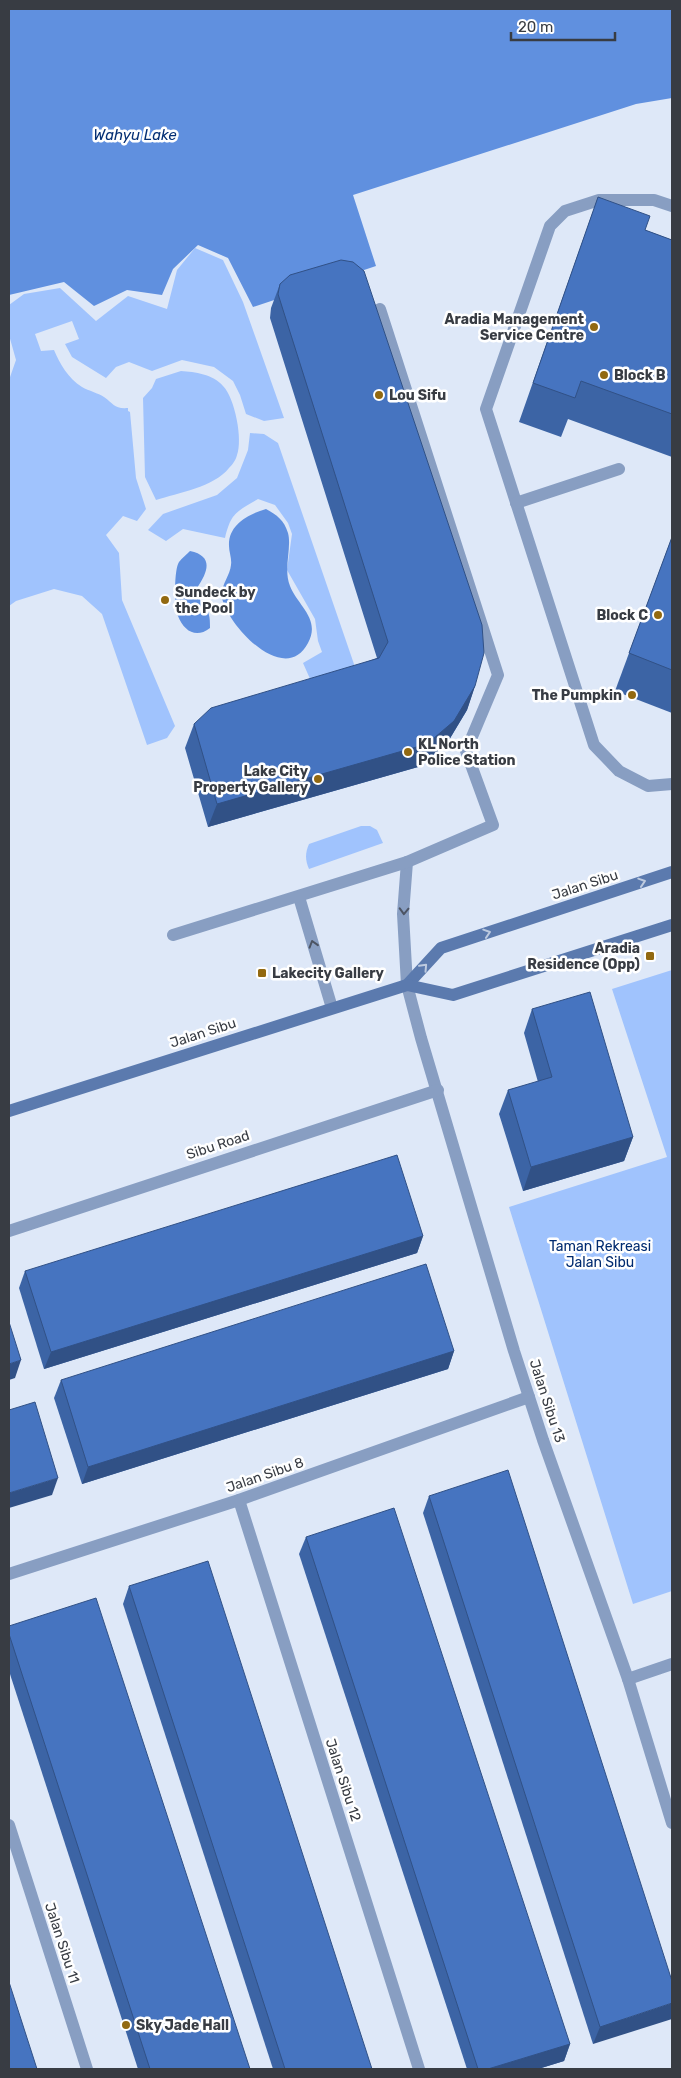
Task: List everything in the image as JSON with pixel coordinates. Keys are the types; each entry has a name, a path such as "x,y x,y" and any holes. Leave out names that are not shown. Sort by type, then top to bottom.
{"street":[{"path":"672,206 654,200 599,200 565,212 550,226 486,409 594,745 618,771 648,786 672,784"},
{"path":"173,934 299,897 407,862 493,825 466,751 498,676 380,309"},
{"path":"516,503 619,469"},
{"name":"Jalan Sibu 13","path":"407,862 403,914 407,985 421,1038 529,1397 628,1679 672,1823"},
{"name":"Jalan Sibu","path":"407,985 441,948 672,872"},
{"path":"299,897 332,1008"},
{"name":"Jalan Sibu","path":"9,1111 407,985 453,995 672,924"},
{"name":"Sibu Road","path":"9,1230 438,1090"},
{"name":"Jalan Sibu 8","path":"9,1574 239,1500 529,1397"},
{"name":"Jalan Sibu 12","path":"239,1500 419,2069"},
{"path":"628,1679 672,1664"},
{"name":"Jalan Sibu 11","path":"9,1825 87,2069"}],"green space":[{"path":"195,248 223,260 243,302 284,418 264,421 246,414 233,381 214,367 182,360 152,371 129,362 116,367 106,378 72,357 65,344 79,339 72,321 35,334 41,351 54,350 65,370 77,383 102,396 117,407 128,408 130,412 136,478 146,509 137,521 123,516 106,535 119,553 122,600 175,726 167,738 147,745 102,614 82,596 54,589 16,601 9,606 9,380 16,360 9,335 9,305 24,294 60,288 96,321 128,296 167,309 177,270"},
{"path":"181,371 209,376 223,386 231,400 237,419 239,448 233,464 222,475 205,485 156,500 145,477 143,398 152,388 156,379"},
{"path":"250,433 264,434 278,443 355,667 311,681 303,663 322,652 318,641 315,619 287,570 292,534 288,523 275,505 258,499 244,507 232,518 225,538 183,529 166,541 148,530 163,514 217,495 237,478 248,450"},
{"path":"361,826 370,826 377,830 383,843 309,869 306,856 309,844"},
{"name":"Taman Rekreasi Jalan Sibu","path":"672,970 672,1591 633,1604 509,1207 667,1157 612,989"}],"water":[{"name":"Wahyu Lake","path":"9,9 672,9 672,98 636,104 353,195 376,266 253,307 228,258 198,245 173,269 162,295 127,290 94,306 64,282 9,295"},
{"path":"266,509 280,518 288,533 288,579 290,586 307,613 312,627 308,643 298,655 286,658 272,655 259,648 246,636 226,610 222,598 222,589 231,565 229,546 232,532 240,521"},
{"path":"190,551 198,553 203,557 207,565 204,576 197,588 201,604 209,615 210,628 200,633 191,632 184,626 178,616 176,605 175,580 177,566"}],"building":[{"name":"Block B","path":"598,197 650,216 645,230 672,240 672,414 581,381 575,398 533,383"},
{"path":"341,260 353,262 364,271 482,625 484,653 475,686 454,721 427,744 217,804 194,724 211,708 379,658 388,642 278,294 280,284 290,275"},
{"path":"672,537 672,670 629,653"},
{"path":"590,992 633,1137 531,1167 508,1090 552,1077 532,1009"},
{"path":"397,1155 423,1236 51,1352 25,1271"},
{"path":"426,1264 454,1351 88,1467 61,1380"},
{"path":"9,1322 21,1360 9,1364"},
{"path":"35,1402 58,1478 9,1493 9,1410"},
{"path":"508,1470 672,1981 672,2003 600,2027 429,1496"},
{"path":"394,1508 570,2044 488,2069 478,2069 306,1537"},
{"path":"208,1561 372,2069 285,2069 129,1586"},
{"path":"96,1598 250,2069 150,2069 9,1634 9,1626"},
{"path":"9,1982 37,2069 9,2069"}],"place":[{"name":"Aradia Management Service Centre","path":"594,327"},
{"name":"Block B","path":"604,375"},
{"name":"Lou Sifu","path":"379,395"},
{"name":"Sundeck by the Pool","path":"165,600"},
{"name":"Block C","path":"658,615"},
{"name":"The Pumpkin","path":"632,695"},
{"name":"KL North Police Station","path":"408,752"},
{"name":"Lake City Property Gallery","path":"318,779"},
{"name":"Aradia Residence (Opp)","path":"650,956"},
{"name":"Lakecity Gallery","path":"262,973"},
{"name":"Sky Jade Hall","path":"126,2025"}]}
